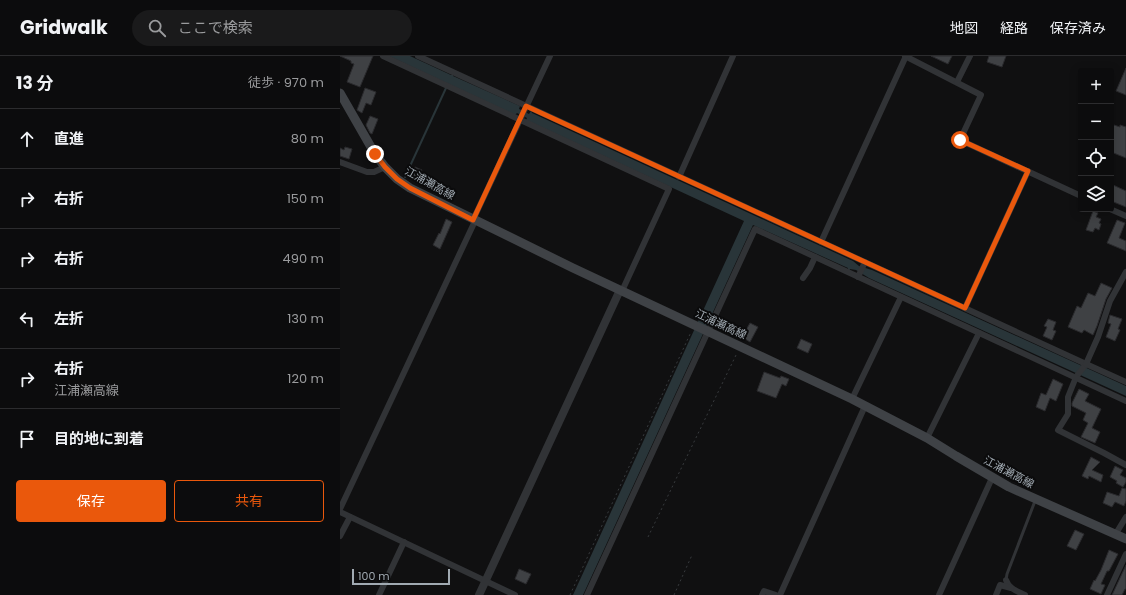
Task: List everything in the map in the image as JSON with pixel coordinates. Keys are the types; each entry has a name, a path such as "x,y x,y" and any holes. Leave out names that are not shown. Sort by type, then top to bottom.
{"main road":[{"name":"江浦瀬高線","path":"340,93 375,154 397,179 410,188 621,291 693,328 707,331 852,399 927,438 992,478 1035,499 1126,539"}],"street":[{"path":"383,56 669,189 479,595"},
{"path":"418,56 525,108 679,176 821,242 901,297 1126,400"},
{"path":"515,595 350,517 340,510 550,56"},
{"path":"679,176 733,56"},
{"path":"821,242 905,56 981,95 960,140 1078,195"},
{"path":"957,82 970,56"},
{"path":"340,162 367,172 374,172 385,167"},
{"path":"965,308 1028,171"},
{"path":"1114,211 1126,216"},
{"path":"587,595 755,229 815,257 862,270 965,308 1126,382"},
{"path":"803,278 815,257"},
{"path":"1126,272 1110,301 1098,337 1086,364 1076,378 1068,397 1068,414 1058,430 1126,465"},
{"path":"852,399 901,297"},
{"path":"927,438 979,333"},
{"path":"780,595 865,406"},
{"path":"939,595 992,478"},
{"path":"340,536 350,517"},
{"path":"1115,535 1126,518"},
{"path":"379,595 404,542"},
{"path":"1107,595 1126,554"},
{"path":"1006,580 1011,588"},
{"path":"996,595 1000,585 1011,588 1025,595"},
{"path":"762,595 764,591 776,595"}],"lane":[{"path":"1006,580 1035,499"}],"path":[{"path":"570,595 693,328"},
{"path":"648,538 738,351"},
{"path":"674,595 692,555"}],"shaded area":[{"path":"389,56 410,56 453,75 520,106 519,109 529,114 531,111 532,113 853,261 859,266 872,270 1126,386 1126,396 869,278 856,270 850,269 849,271 848,268 753,225 583,595 573,595 744,221 526,120 527,118 517,113 515,115"}],"building":[{"path":"340,56 373,56 360,87 347,82 354,64"},
{"path":"931,56 952,56 948,64"},
{"path":"989,56 1006,56 1002,67 987,62"},
{"path":"1126,68 1126,95 1116,91"},
{"path":"365,88 376,92 371,105 366,103 362,113 357,110"},
{"path":"370,116 378,119 372,134 366,125"},
{"path":"1114,125 1126,127 1126,158 1114,153"},
{"path":"345,147 352,149 349,159 340,156 340,148 344,150"},
{"path":"415,167 422,170 416,180 410,177"},
{"path":"1114,185 1126,191 1126,207 1114,202"},
{"path":"1093,212 1098,213 1096,217 1101,219 1099,223 1101,224 1099,230 1095,228 1093,232 1086,230"},
{"path":"446,219 452,222 440,249 433,245 439,233 440,234"},
{"path":"1117,220 1125,223 1119,238 1126,241 1126,251 1107,243"},
{"path":"1101,283 1112,288 1106,299 1093,335 1084,330 1082,333 1068,327 1077,306 1081,308 1088,293 1095,296"},
{"path":"1110,315 1122,319 1118,329 1120,330 1115,341 1106,337 1111,324 1108,323"},
{"path":"1048,319 1056,322 1053,330 1056,331 1052,340 1043,336 1047,327 1044,326"},
{"path":"750,323 758,327 750,342 742,337"},
{"path":"801,339 812,344 808,353 797,348"},
{"path":"764,372 780,378 781,376 789,379 786,386 782,384 776,398 757,391"},
{"path":"1053,379 1063,384 1056,401 1050,398 1045,411 1036,407 1041,393 1046,395"},
{"path":"1079,389 1089,394 1085,401 1101,409 1092,428 1100,432 1095,443 1081,437 1088,423 1083,420 1086,413 1072,406"},
{"path":"1091,457 1100,462 1092,470 1103,475 1101,482 1089,476 1088,479 1082,476"},
{"path":"1115,466 1123,470 1120,475 1126,478 1126,482 1123,487 1110,477"},
{"path":"1122,488 1126,489 1126,501 1124,506 1115,502 1112,507 1103,503 1107,492 1119,496"},
{"path":"1075,530 1084,534 1076,550 1067,546"},
{"path":"1109,550 1118,554 1101,584 1105,585 1101,594 1090,589 1101,570"},
{"path":"1126,565 1126,589 1122,595 1112,595"},
{"path":"519,569 531,574 526,584 515,579"}],"waterway":[{"path":"405,177 446,88"}],"route":[{"path":"375,154 397,179 410,188 473,220 526,106 965,308 1028,171 960,140"}]}
